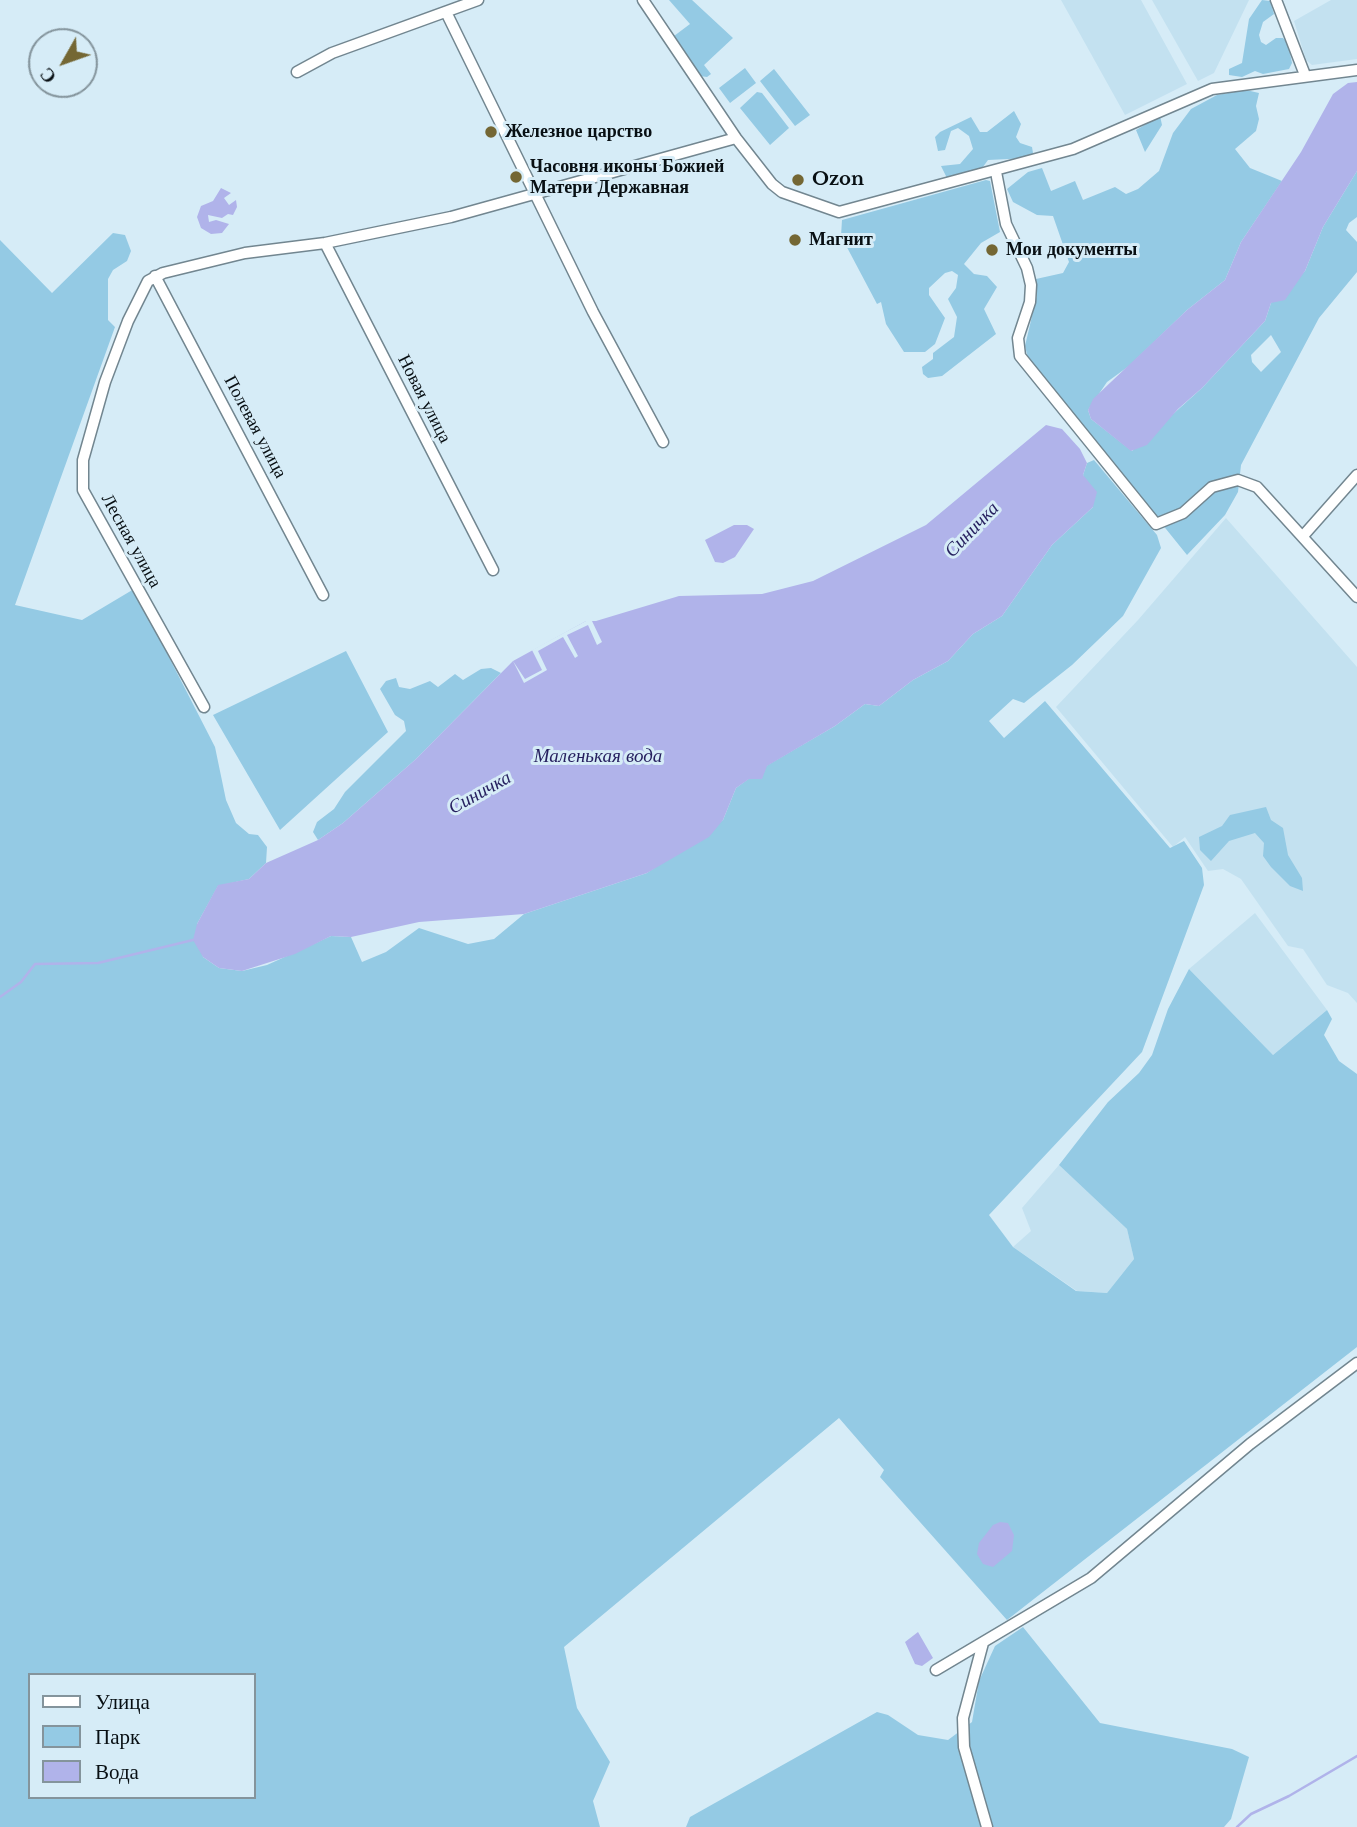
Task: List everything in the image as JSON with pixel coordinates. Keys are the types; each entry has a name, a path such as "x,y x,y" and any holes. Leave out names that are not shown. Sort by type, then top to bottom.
{"street":[{"path":"297,72 332,54 478,0"},
{"path":"643,0 736,138 780,190 839,212 996,172 1073,149 1195,94 1305,75 1357,70"},
{"path":"1276,0 1305,75"},
{"path":"446,12 593,312 663,442"},
{"path":"159,274 245,253 325,243 451,217 535,191 736,138"},
{"path":"996,172 1006,224 1027,268 1031,285 1030,302 1018,338 1020,356 1156,524 1183,513 1212,487 1238,480 1257,487 1357,597"},
{"name":"Новая улица","path":"325,243 493,570"},
{"name":"Полевая улица","path":"159,274 323,595"},
{"name":"Лесная улица","path":"159,274 148,281 128,321 105,382 83,460 83,490 204,707"},
{"path":"1303,536 1357,475"},
{"path":"936,1670 1091,1578 1250,1444 1357,1363"},
{"path":"983,1643 962,1718 964,1747 987,1827"}],"shaded area":[{"path":"1061,0 1141,0 1187,84 1125,115"},
{"path":"1152,0 1249,0 1214,73 1198,81"},
{"path":"1331,0 1357,0 1357,59 1312,65 1306,60 1294,21"},
{"path":"1226,518 1357,667 1357,1003 1348,993 1327,985 1303,949 1288,946 1241,879 1223,869 1208,871 1185,837 1173,847 1056,707 1138,620"},
{"path":"1255,913 1327,1010 1273,1055 1189,969"},
{"path":"1059,1165 1127,1229 1134,1259 1107,1293 1077,1291 1013,1247 1031,1231 1022,1208"}],"green space":[{"path":"669,0 692,0 733,38 704,65 711,74 707,77 700,76 674,36 690,24"},
{"path":"1262,0 1270,1 1274,14 1263,22 1259,35 1261,42 1266,45 1276,38 1283,38 1288,43 1292,63 1289,69 1263,74 1255,71 1242,77 1229,75 1229,69 1242,63 1249,19"},
{"path":"745,68 756,83 730,103 719,88"},
{"path":"774,69 810,115 795,126 760,81"},
{"path":"1246,90 1259,93 1256,131 1235,149 1250,168 1282,181 1241,242 1225,280 1187,310 1129,366 1107,382 1088,410 1091,419 1132,451 1202,388 1265,321 1271,303 1305,271 1323,227 1357,171 1357,217 1349,223 1346,230 1357,242 1357,272 1319,318 1241,465 1238,492 1225,515 1187,555 1028,358 1025,346 1037,295 1036,279 1063,273 1069,262 1053,216 1037,215 1013,202 1007,189 1028,172 1042,168 1051,191 1075,181 1083,200 1115,187 1126,194 1138,189 1159,171 1173,133 1191,109 1217,95","holes":["1271,335 1281,352 1261,372 1252,362 1251,355"]},
{"path":"757,92 762,93 789,128 770,145 740,108"},
{"path":"1014,111 1021,124 1016,137 1020,143 1032,147 1033,153 1029,158 988,160 980,171 947,178 941,166 960,164 973,149 969,136 958,128 951,131 945,150 938,151 935,137 940,132 971,117 980,132 987,132"},
{"path":"1160,116 1162,125 1145,152 1136,130"},
{"path":"990,181 1000,232 981,243 964,264 974,274 987,276 997,287 984,309 996,334 942,376 928,378 923,374 922,367 933,359 933,353 954,337 957,317 948,299 956,288 958,275 952,271 945,273 929,288 929,295 945,318 935,344 925,352 904,352 886,324 881,302 877,304 841,236 842,220"},
{"path":"113,233 125,235 131,251 127,261 113,270 108,279 108,320 115,327 15,605 82,620 134,589 215,747 226,800 236,823 249,834 258,835 267,847 266,863 249,879 218,886 197,924 203,957 219,968 242,971 267,965 331,936 351,937 362,962 386,952 419,928 468,944 494,939 524,914 647,873 723,820 736,788 766,766 835,726 865,704 879,706 913,680 948,661 973,634 1002,616 1052,545 1093,507 1083,475 1087,463 1094,460 1157,535 1161,548 1123,616 1072,665 1024,703 1013,699 989,721 1004,738 1045,701 1170,848 1184,841 1202,868 1204,885 1142,1052 989,1215 1013,1247 1076,1291 1107,1293 1134,1259 1127,1229 1059,1165 1108,1102 1139,1073 1152,1055 1168,1009 1189,969 1273,1055 1327,1010 1332,1019 1324,1035 1339,1061 1357,1074 1357,1347 1007,1620 880,1477 884,1470 839,1418 564,1647 577,1708 610,1762 593,1801 600,1827 0,1827 0,240 52,293"},
{"path":"346,651 388,732 280,830 213,715"},
{"path":"491,668 501,673 416,759 343,823 318,840 313,832 317,822 334,809 345,792 406,731 404,721 395,715 380,689 386,681 396,678 399,687 410,689 430,681 438,687 455,674 463,680 481,669"},
{"path":"1266,807 1271,820 1283,828 1288,855 1302,878 1303,891 1290,886 1271,867 1263,856 1264,843 1255,833 1229,841 1211,861 1200,850 1199,837 1222,826 1230,815"},
{"path":"1023,1627 1100,1723 1232,1749 1249,1757 1231,1819 1224,1827 686,1827 690,1817 877,1712 888,1715 918,1735 948,1740 972,1722 979,1681 995,1646"}],"water":[{"path":"1357,82 1357,171 1323,227 1305,271 1285,300 1271,303 1265,321 1202,388 1178,409 1147,445 1131,451 1091,419 1088,410 1093,399 1187,310 1225,280 1241,242 1301,152 1333,94 1348,83"},
{"path":"221,188 231,193 224,198 229,205 236,200 237,207 233,215 228,214 222,218 208,215 209,222 216,220 229,224 222,233 211,234 201,228 197,217 201,206 213,201"},
{"name":"Маленькая вода","path":"1046,425 1062,429 1080,449 1087,463 1083,475 1097,492 1093,507 1052,545 1002,616 973,634 948,661 913,680 879,706 865,704 835,726 767,766 762,779 749,779 736,788 723,820 709,837 647,873 524,914 419,922 351,937 331,936 295,954 242,971 219,968 203,957 193,940 197,924 218,885 249,879 266,863 318,840 343,823 416,759 513,661 586,621 596,621 679,596 762,594 813,581 926,525"},
{"path":"734,525 747,525 754,529 735,557 723,563 715,562 705,540"},
{"path":"1008,1523 1014,1535 1012,1551 993,1567 983,1564 977,1554 979,1543 993,1525"},
{"path":"918,1632 933,1658 922,1666 915,1664 905,1642"}],"pier":[{"path":"586,621 592,621 602,642 597,645 588,625 567,635 578,656 575,658 563,637 538,651 547,670 524,683 513,661 525,679 542,670 532,650"}],"waterway":[{"name":"Синичка","path":"0,997 21,982 35,964 98,963 193,940"},
{"path":"1237,1827 1251,1814 1289,1796 1357,1756"}],"place":[{"name":"Железное царство","path":"491,132"},
{"name":"Часовня иконы Божией Матери Державная","path":"516,177"},
{"name":"Ozon","path":"798,180"},
{"name":"Магнит","path":"795,240"},
{"name":"Мои документы","path":"992,250"}]}
